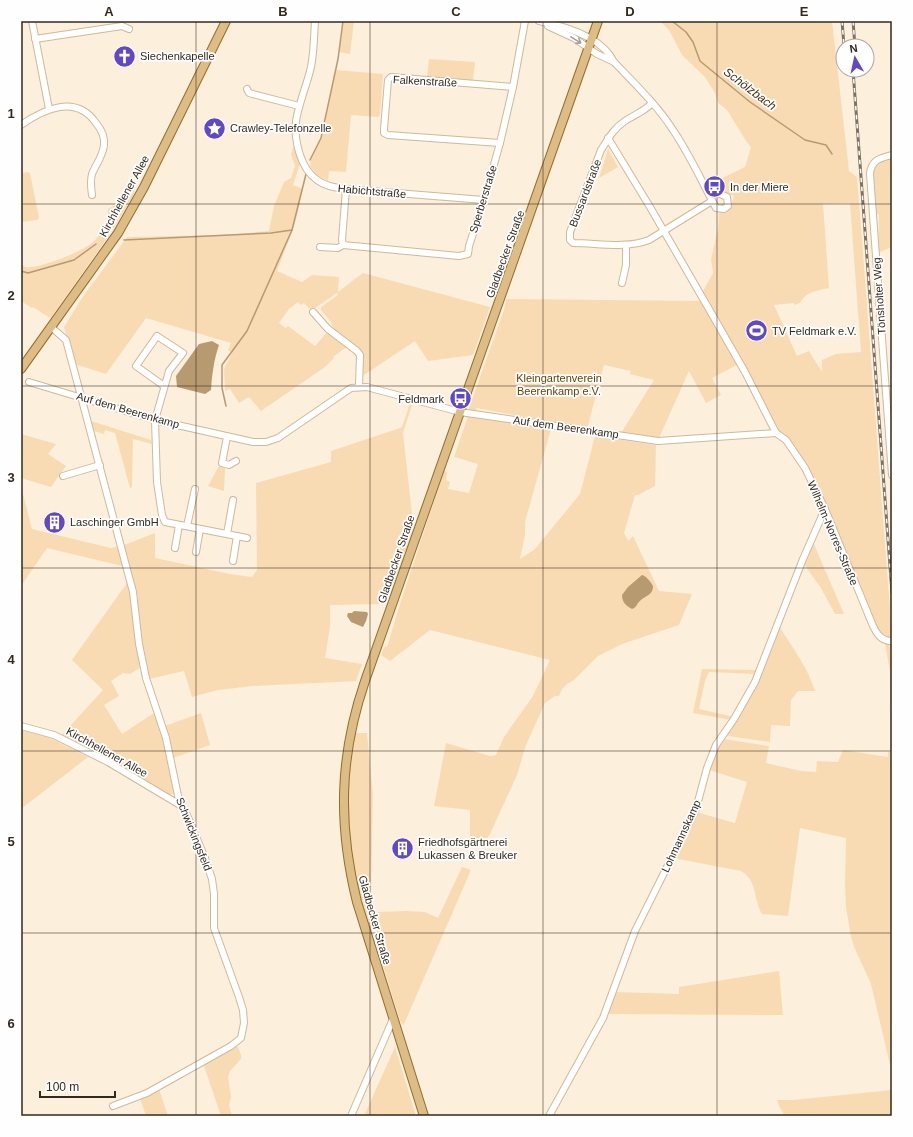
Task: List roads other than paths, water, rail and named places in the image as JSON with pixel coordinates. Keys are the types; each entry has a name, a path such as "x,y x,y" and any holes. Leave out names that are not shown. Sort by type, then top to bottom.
{"main road":[{"name":"Kirchhellener Allee","path":"21,369 118,233 138,198 226,21"},
{"name":"Gladbecker Straße","path":"424,1116 356,902 351,879 345,842 344,807 345,772 350,732 359,699 598,21"}],"street":[{"path":"32,21 49,109"},
{"name":"Habichtstraße","path":"315,21 311,65 299,106 295,131 301,158 316,179 332,187 346,190 484,200"},
{"name":"Sperberstraße","path":"320,247 338,248 343,245 459,256 468,254 469,246 500,143 513,87 525,21"},
{"path":"539,21 554,24 592,39 611,56 614,62 634,82 673,129 716,208 724,209 728,206 727,197 705,187"},
{"path":"539,21 574,38 609,61 614,62"},
{"path":"35,39 122,26 129,29"},
{"name":"Falkenstraße","path":"500,143 388,135 384,133 388,80 391,77 513,87"},
{"path":"247,89 249,93 299,106"},
{"name":"Bussardstraße","path":"652,103 624,122 608,138 601,150 569,236 570,240 573,242 626,245 640,243 649,240 712,201"},
{"path":"21,125 33,116 49,109 66,106 80,108 91,115 103,134 104,144 99,162 92,174 90,184 92,195"},
{"name":"Bussardstraße","path":"608,138 664,230 714,318"},
{"name":"Tönsholter Weg","path":"892,155 878,159 874,162 871,166 870,174 892,475"},
{"path":"343,245 342,240 346,190"},
{"path":"622,283 626,265 626,245"},
{"path":"313,312 328,329 357,351 360,356 359,386"},
{"name":"Wilhelm-Norres-Straße","path":"714,318 746,374 776,433 786,440 804,468 825,509 873,626 879,637 892,641"},
{"name":"Schwickingsfeld","path":"51,327 66,340 133,592 139,644 146,678 166,738 180,805 187,815 212,879 214,894 214,928 243,1010 244,1031 241,1038 231,1046 147,1093 113,1106"},
{"path":"164,386 136,366 157,336 183,353 169,371 155,420 157,475 162,515 165,522 247,538"},
{"name":"Auf dem Beerenkamp","path":"29,382 80,396 155,420 253,442 266,442 278,438 351,388 359,386 460,412 658,441 776,433"},
{"path":"227,437 222,463 229,465 236,461"},
{"path":"63,476 100,465"},
{"path":"186,526 195,489"},
{"path":"227,534 233,500"},
{"name":"Lohmannskamp","path":"549,1116 603,1018 634,931 696,810 707,768 716,745 734,719 755,682 803,559 825,509"},
{"path":"175,548 179,524"},
{"path":"196,552 200,529"},
{"path":"233,561 237,536"},
{"name":"Kirchhellener Allee","path":"21,726 54,735 108,762 180,805"},
{"path":"351,1116 393,1019"}],"waterway":[{"path":"310,160 321,138 338,59 343,21"},
{"name":"Schölzbach","path":"672,21 686,32 693,42 700,61 750,102 805,140 826,145 832,154"},
{"path":"124,240 271,233 292,230 306,174"},
{"path":"226,406 222,388 222,365 247,331 292,230"},
{"path":"21,271 28,273 74,260 96,244"}],"railway":[{"path":"842,21 843,38"},
{"path":"853,21 854,38"},
{"path":"854,78 892,593"}],"place":[{"name":"Siechenkapelle","path":"125,56"},
{"name":"Crawley-Telefonzelle","path":"215,128"},
{"name":"In der Miere","path":"714,187"},
{"name":"TV Feldmark e.V.","path":"757,331"},
{"name":"Feldmark","path":"460,399"},
{"name":"Laschinger GmbH","path":"55,522"},
{"name":"Friedhofsgärtnerei Lukassen & Breuker","path":"402,848"}],"park label":[{"name":"Kleingartenverein Beerenkamp e.V.","path":"559,384"}]}
